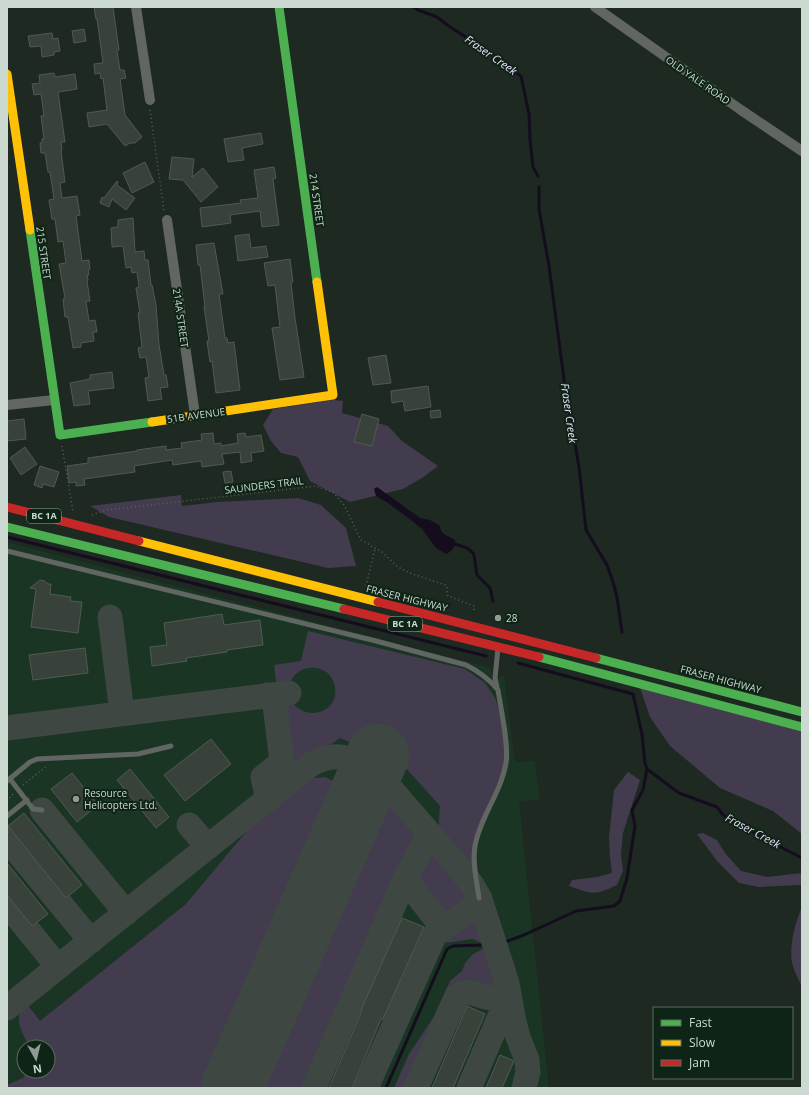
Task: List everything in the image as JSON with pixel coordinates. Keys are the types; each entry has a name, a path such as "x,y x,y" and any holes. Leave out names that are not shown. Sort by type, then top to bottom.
{"main road":[{"name":"214 STREET","path":"278,7 333,395"},
{"name":"215 STREET","path":"7,74 60,435"},
{"name":"51B AVENUE","path":"60,435 333,395"},
{"name":"FRASER HIGHWAY","path":"7,507 517,637 802,712"},
{"name":"BC 1A","path":"7,527 498,646 802,727"}],"street":[{"path":"136,7 150,100"},
{"name":"OLD YALE ROAD","path":"595,7 802,151"},
{"name":"214A STREET","path":"167,220 195,415"},
{"path":"7,405 54,400"}],"lane":[{"path":"7,551 376,641 466,665 492,683 498,690"},
{"path":"479,898 474,856 475,846 487,812 500,785 507,762 507,752 496,678 498,646"},
{"path":"42,810 33,808 18,789 8,780 37,759 138,754 171,746"},
{"path":"7,816 26,800"}],"path":[{"path":"150,100 150,112 162,201 167,220"},
{"path":"60,435 65,457 73,512 78,513"},
{"name":"SAUNDERS TRAIL","path":"90,516 106,510 316,486 334,493 344,505 361,540 382,552 398,566 410,573 448,586 448,596 474,606 474,617"},
{"path":"365,590 376,548"},
{"path":"7,801 18,789 50,764"}],"shaded area":[{"path":"333,400 343,401 342,413 388,426 402,441 438,466 422,478 403,489 350,502 310,481 298,457 281,453 271,441 263,425 273,409"},
{"path":"377,487 420,518 430,520 440,526 443,534 455,540 452,550 446,554 436,548 422,529 388,503 376,496 374,489"},
{"path":"181,495 182,506 217,502 298,498 321,505 346,528 356,566 328,568 109,517 90,506"},
{"path":"7,542 491,668 492,678 504,676 515,762 535,761 540,799 519,802 549,1088 7,1088"},
{"path":"308,631 465,669 485,683 495,698 500,712 505,749 503,772 481,822 472,853 473,876 438,836 440,806 404,766 340,738 295,771 288,766 281,701 290,698 296,706 303,711 311,713 326,709 335,697 335,687 332,678 326,672 311,668 303,669 296,674 291,680 289,689 277,690 274,665 301,661"},
{"path":"640,688 802,727 802,834 773,811 720,788 670,746 650,717"},
{"path":"628,772 640,780 623,833 621,854 623,871 617,885 603,891 593,893 569,886 572,880 597,877 612,873 609,837 614,790"},
{"path":"325,777 338,783 343,796 216,1088 7,1088 7,1085 21,1079 56,1079 56,1039 26,1039 19,1020 20,1010 27,1004 40,1021 186,904 256,820 306,779"},
{"path":"388,803 396,806 401,811 421,836 310,1088 250,1088 372,810"},
{"path":"703,833 717,840 725,853 741,871 767,877 802,873 802,885 759,887 739,883 717,861 697,834"},
{"path":"432,844 471,893 466,907 454,914 443,913 415,879 428,846"},
{"path":"410,894 419,901 418,907 404,902 404,899"},
{"path":"802,907 802,987 792,963 791,949 793,934"},
{"path":"478,915 500,975 500,985 496,990 489,993 482,993 468,989 457,992 454,995 413,1088 394,1088 409,1054 433,1018 450,981 462,971 465,963 473,954 483,949 483,944 473,939 445,943 449,930"}],"building":[{"path":"94,7 113,7 119,50 117,51 120,70 124,70 126,78 120,79 125,115 142,137 135,143 130,143 125,146 107,124 89,127 87,113 107,110 103,78 101,79 100,73 95,74 94,64 103,63"},
{"path":"84,29 86,41 74,43 72,31"},
{"path":"52,33 53,39 58,38 60,51 54,52 54,55 42,57 41,46 30,47 28,36"},
{"path":"54,73 55,77 75,74 77,89 58,92 65,142 61,142 61,151 65,182 60,183 62,198 77,196 80,215 76,216 82,261 89,260 90,269 88,270 89,275 87,275 87,281 90,301 86,301 89,321 95,320 97,332 93,332 94,341 81,343 81,347 73,348 68,317 65,317 63,299 65,298 59,264 66,263 63,241 58,242 55,219 52,219 49,200 54,199 50,172 48,172 45,153 41,153 40,143 42,143 42,139 44,139 41,116 44,116 41,94 34,95 32,84 40,83 39,75"},
{"path":"261,133 263,144 242,148 244,160 228,162 224,139"},
{"path":"172,157 194,159 192,177 203,168 218,187 201,202 183,180 169,179"},
{"path":"145,162 154,182 132,193 123,173"},
{"path":"274,167 276,178 273,179 279,225 262,227 260,211 230,215 231,223 202,227 200,208 241,203 240,200 258,198 254,170"},
{"path":"117,181 117,185 135,198 126,210 112,199 109,207 100,203 102,197 104,198"},
{"path":"133,218 135,252 144,251 145,260 148,260 151,285 156,305 159,345 164,375 166,375 168,387 160,388 162,399 148,401 145,378 149,377 146,357 140,358 138,348 142,347 138,313 140,313 136,288 139,287 137,272 132,273 131,267 126,268 123,246 112,247 111,228 118,227 118,220"},
{"path":"249,234 251,248 266,246 268,257 238,261 235,236"},
{"path":"214,243 223,294 219,294 225,338 227,338 228,343 234,342 240,390 216,393 212,361 210,362 207,341 209,341 200,265 198,265 196,245"},
{"path":"290,259 295,318 304,377 280,380 272,328 280,327 275,285 268,286 264,263"},
{"path":"386,355 391,383 373,385 368,358"},
{"path":"112,372 114,388 88,391 90,404 74,406 70,383 90,379 90,375"},
{"path":"428,386 431,407 405,411 403,401 392,403 391,391"},
{"path":"440,410 441,417 431,418 430,411"},
{"path":"362,414 379,419 372,446 354,442"},
{"path":"24,419 26,439 7,441 7,421"},
{"path":"213,433 214,444 221,443 221,446 238,443 237,434 245,433 246,437 261,435 264,451 251,453 252,461 241,463 240,452 222,454 224,464 202,467 201,461 173,465 172,460 134,466 135,472 84,479 85,485 76,486 76,482 69,483 67,466 88,463 88,458 166,446 166,450 182,448 181,443 202,440 201,434"},
{"path":"25,447 37,464 21,475 10,458"},
{"path":"40,466 59,472 54,487 43,484 42,488 34,485"},
{"path":"231,471 233,482 225,483 223,472"},
{"path":"40,580 51,584 50,594 71,597 70,601 82,602 78,633 31,627 36,589 30,588"},
{"path":"222,614 224,625 260,620 263,645 227,650 227,652 186,658 187,661 152,666 150,647 167,645 164,623"},
{"path":"85,648 88,673 33,680 29,655"},
{"path":"211,739 231,764 185,801 164,775"},
{"path":"130,769 169,817 156,828 117,780"},
{"name":"Resource Helicopters Ltd.","path":"72,773 98,805 77,822 51,789"},
{"path":"24,813 82,885 66,898 8,826"},
{"path":"7,863 48,914 32,926 7,895"},
{"path":"402,918 424,927 383,1019 381,1019 352,1088 329,1088 361,1010"},
{"path":"467,1006 485,1014 453,1088 432,1088"},
{"path":"500,1055 514,1061 502,1088 486,1088"}],"waterway":[{"name":"Fraser Creek","path":"413,7 437,17 493,54 503,64 521,76 529,114 533,167 538,176"},
{"name":"Fraser Creek","path":"539,187 539,209 549,266 565,387 579,467 586,530 607,565 617,597 622,632"},
{"path":"7,537 486,656"},
{"path":"452,543 467,548 472,552 474,555 477,575 490,588 493,601"},
{"name":"Fraser Creek","path":"518,663 633,694 642,734 647,769 679,793 717,807 723,815 749,830 767,837 769,841 802,858"},
{"path":"505,942 576,911 614,906 620,901 627,878 635,826 632,810 643,790 647,769"},
{"path":"386,1088 447,949 453,946 481,945"}],"taxiway":[{"path":"110,617 122,713"},
{"path":"7,728 289,693"},
{"path":"267,695 274,697 282,762 263,777 268,800"},
{"path":"7,1008 310,765 321,760 334,757 346,758 352,761 359,768 363,777 362,793"},
{"path":"362,793 372,783 384,784 390,788 461,870 480,899 507,983 514,1022 527,1060 528,1072 524,1088"},
{"path":"42,810 126,913"},
{"path":"189,825 208,847"},
{"path":"314,1088 405,879 429,834"},
{"path":"7,839 91,941"},
{"path":"405,879 443,928"},
{"path":"366,1088 435,934 471,909 479,898"},
{"path":"7,904 58,967"},
{"path":"416,1088 457,996 464,993 471,993 490,998 496,997 502,992 507,983"},
{"path":"469,1088 501,1014 508,993"}],"runway":[{"path":"232,1088 378,755"}],"traffic: fast":[{"path":"279,7 317,282"},
{"path":"30,230 60,435 152,422"},
{"path":"7,527 344,609"},
{"path":"539,657 802,727"},
{"path":"596,658 802,712"}],"traffic: slow":[{"path":"7,74 30,230"},
{"path":"152,422 333,395 317,282"},
{"path":"139,541 378,602"}],"traffic: jam":[{"path":"7,507 139,541"},
{"path":"378,602 596,658"},
{"path":"344,609 539,657"}],"place":[{"name":"28","path":"498,618"},
{"name":"Resource Helicopters Ltd.","path":"76,799"}]}
